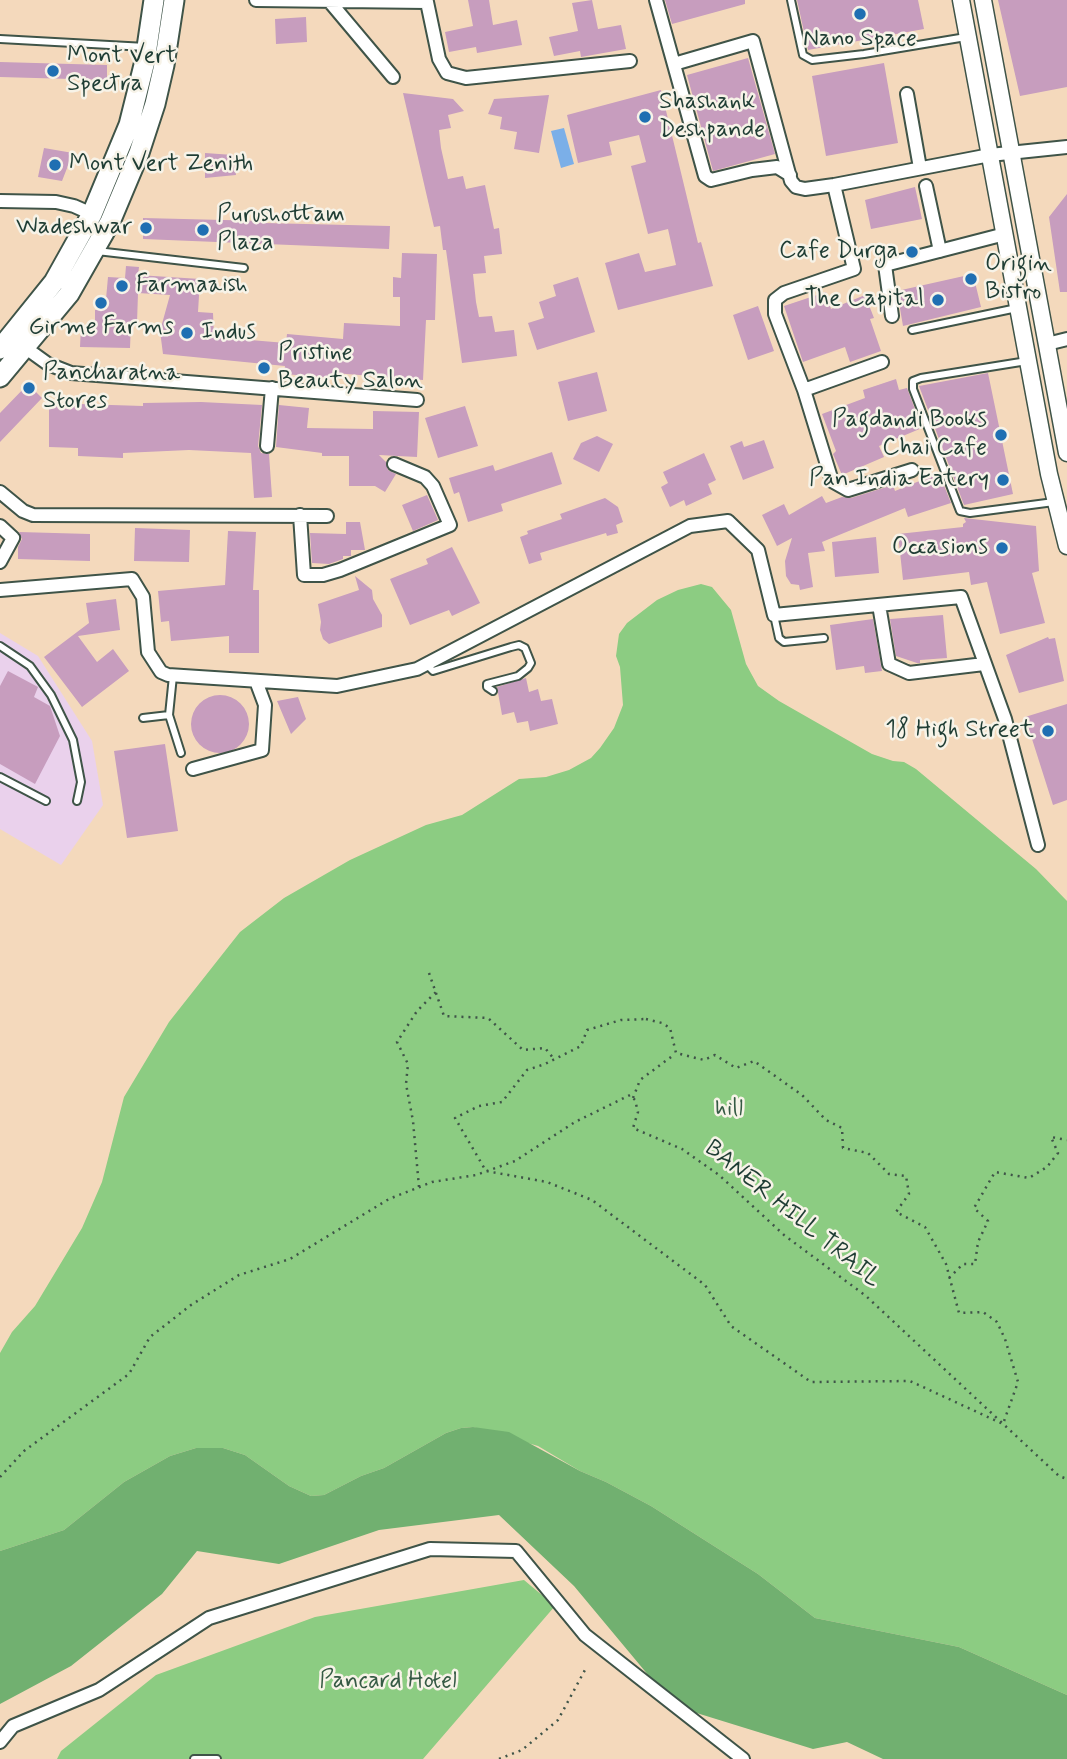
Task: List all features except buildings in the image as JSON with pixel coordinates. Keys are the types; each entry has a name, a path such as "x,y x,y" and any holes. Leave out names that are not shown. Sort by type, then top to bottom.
{"main road":[{"path":"0,349 54,282 79,242 92,214 129,125 148,47 154,0"},
{"path":"0,377 23,346 69,294 110,222 147,131 164,65 174,0"}],"street":[{"path":"256,0 427,1 439,59 447,73 466,78 630,61"},
{"path":"656,0 708,180 777,167 790,175"},
{"path":"961,0 1028,360 1066,540"},
{"path":"983,0 1067,453"},
{"path":"330,2 393,77"},
{"path":"674,64 753,41 790,175 796,187 805,189 990,155 1067,147"},
{"path":"907,94 920,168"},
{"path":"834,185 854,269 784,293 775,300 775,314 804,390 832,481 848,489 912,470"},
{"path":"926,186 940,251"},
{"path":"0,201 56,202 92,214"},
{"path":"892,316 885,265 1005,234"},
{"path":"1047,344 1067,339"},
{"path":"23,346 48,364 71,373 416,400"},
{"path":"804,390 882,362"},
{"path":"267,446 272,388"},
{"path":"300,515 303,575 323,575 340,570 450,525 433,486 425,477 394,464"},
{"path":"0,492 23,511 33,515 327,516"},
{"path":"0,590 132,579 144,597 148,652 162,672 173,676 337,686 417,669 690,526 728,521 758,550 775,615 961,597 1005,719 1038,845"},
{"path":"0,526 13,538 0,562"},
{"path":"879,605 889,664 909,673 984,664"},
{"path":"193,769 262,750 265,705 256,681"},
{"path":"0,1742 13,1726 99,1690 209,1618 430,1549 516,1551 585,1634 743,1759"}],"lane":[{"path":"791,0 803,55 811,60 968,37"},
{"path":"0,38 148,47"},
{"path":"95,251 244,268"},
{"path":"912,330 1018,308"},
{"path":"1028,360 921,378 913,381 913,389 960,511 970,513 1056,502"},
{"path":"775,615 779,638 784,642 824,638"},
{"path":"426,664 433,671 511,647 519,645 525,648 531,663 528,668 518,676 487,684 493,691"},
{"path":"0,646 30,666 51,695 73,740 81,782 77,801"},
{"path":"173,676 169,715 181,753"},
{"path":"142,718 169,715"},
{"path":"0,777 46,801"},
{"path":"194,1759 217,1759"}],"path":[{"path":"429,973 444,1016 488,1018 523,1050 545,1048 554,1059"},
{"path":"419,1187 413,1121 406,1084 408,1064 397,1042 417,1011 436,992"},
{"path":"646,1019 662,1023 670,1028 676,1053 704,1060 715,1055 736,1068 754,1061 802,1095 826,1120 842,1128 844,1148 868,1153 888,1174 906,1176 909,1194 896,1212 925,1227 946,1264 958,1313 983,1312 997,1322 1006,1339 1018,1382 1003,1424 910,1381 811,1382 731,1326 705,1285 592,1200 547,1182 486,1171 455,1118 479,1106 502,1102 527,1070 581,1045 587,1030 621,1020 646,1019"},
{"path":"0,1477 24,1451 129,1374 150,1337 191,1305 239,1275 290,1259 389,1199 432,1182 476,1175 515,1161 575,1122 601,1111 623,1097 633,1098 640,1080 676,1053"},
{"name":"BANER HILL TRAIL","path":"633,1098 638,1112 633,1128 682,1149 719,1175 783,1234 866,1296 1059,1476 1067,1479"},
{"path":"949,1278 963,1264 975,1264 978,1242 988,1221 974,1208 995,1172 1028,1178 1047,1167 1058,1153 1051,1137 1067,1140"},
{"path":"499,1759 522,1750 558,1720 586,1668"}],"shaded area":[{"path":"0,633 38,656 92,741 103,805 61,865 0,829"}],"green space":[{"name":"hill","path":"701,584 712,587 731,610 746,664 758,686 779,701 872,754 904,762 916,769 1036,869 1067,901 1067,1695 959,1647 815,1618 758,1574 651,1506 580,1471 538,1446 473,1427 446,1433 384,1468 361,1476 324,1495 311,1496 289,1486 245,1455 223,1448 196,1448 170,1456 124,1482 64,1530 0,1551 0,1353 12,1332 35,1306 82,1228 102,1182 124,1097 169,1022 240,932 284,898 350,860 426,825 462,815 519,779 546,777 569,770 591,758 614,728 623,705 620,667 616,656 619,634 627,623 657,600 678,590"},
{"path":"473,1427 509,1432 651,1506 758,1574 815,1618 959,1647 1067,1695 1067,1759 883,1759 847,1742 813,1749 674,1706 574,1586 499,1515 379,1530 279,1564 197,1551 162,1594 71,1666 0,1704 0,1551 64,1530 124,1482 170,1456 196,1448 223,1448 245,1455 289,1486 311,1496 324,1495 361,1476 384,1468 446,1433"},
{"name":"Pancard Hotel","path":"524,1580 555,1606 423,1759 57,1759 61,1751 156,1675 315,1617"}],"water":[{"path":"564,128 574,164 561,168 551,131"}],"place":[{"name":"Nano Space","path":"860,14"},
{"name":"Mont Vert Spectra","path":"53,71"},
{"name":"Shashank Deshpande","path":"645,117"},
{"name":"Mont Vert Zenith","path":"55,165"},
{"name":"Wadeshwar","path":"146,228"},
{"name":"Purushottam Plaza","path":"203,230"},
{"name":"Cafe Durga","path":"912,252"},
{"name":"Origin Bistro","path":"971,279"},
{"name":"Farmaaish","path":"122,286"},
{"name":"The Capital","path":"938,300"},
{"name":"Girme Farms","path":"101,303"},
{"name":"Indus","path":"187,333"},
{"name":"Pristine Beauty Salon","path":"264,368"},
{"name":"Pancharatna Stores","path":"29,388"},
{"name":"Pagdandi Books Chai Cafe","path":"1001,435"},
{"name":"Pan India Eatery","path":"1003,480"},
{"name":"Occasions","path":"1002,548"},
{"name":"18 High Street","path":"1048,731"}]}
